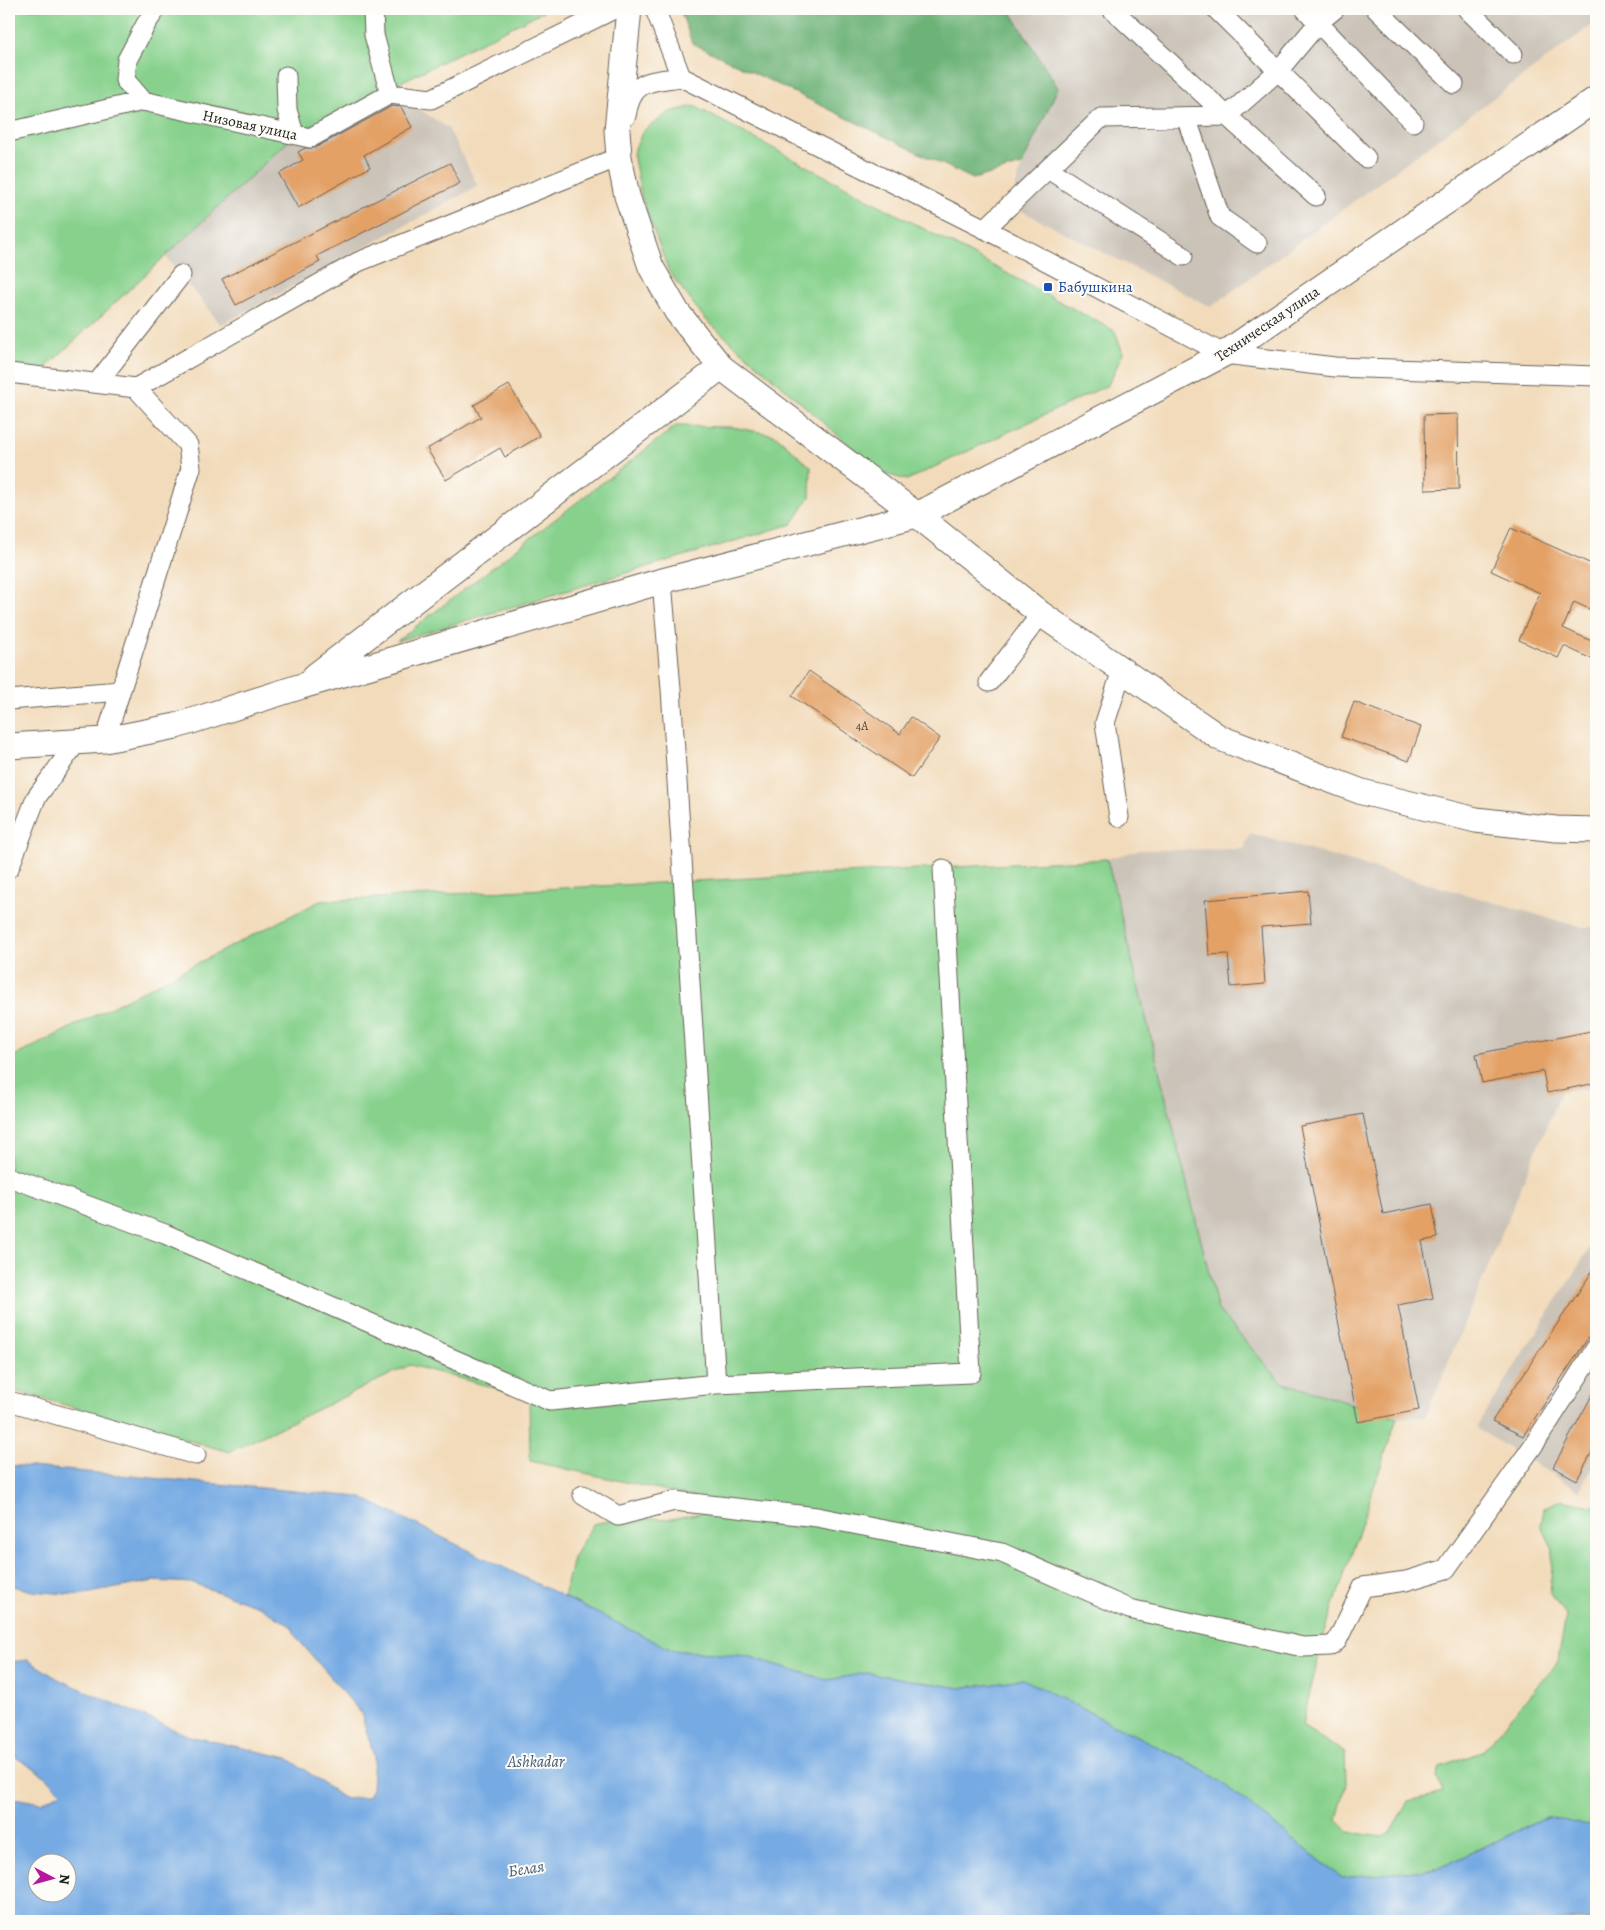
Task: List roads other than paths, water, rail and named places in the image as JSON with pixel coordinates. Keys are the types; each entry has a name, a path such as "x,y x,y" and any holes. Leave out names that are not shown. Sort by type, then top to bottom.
{"main road":[{"path":"629,9 617,130 618,158 627,196 651,267 677,312 721,367 917,515 1042,614 1220,738 1362,792 1476,820 1556,829 1596,830"},
{"name":"Техническая улица","path":"9,746 105,740 176,726 302,686 662,581 917,515 1224,354 1596,100"},
{"path":"302,686 721,367"}],"street":[{"path":"143,101 125,80 127,60 156,9"},
{"path":"373,9 374,35 390,94 431,100 614,9"},
{"path":"655,9 680,77"},
{"path":"1112,9 1226,116 1316,196"},
{"path":"1216,9 1366,158"},
{"path":"1305,9 1413,122"},
{"path":"985,228 1101,118 1226,116 1278,71 1319,22 1335,9"},
{"path":"1376,9 1454,84"},
{"path":"1466,9 1512,54"},
{"path":"286,76 287,110 294,134"},
{"path":"9,373 136,388 358,262 618,158 631,95 638,86 680,77 985,228 1224,354 1335,367 1596,376"},
{"name":"Низовая улица","path":"9,132 143,101 310,138 390,94"},
{"path":"1186,117 1220,217 1257,243"},
{"path":"1048,169 1183,256"},
{"path":"97,383 181,276"},
{"path":"105,740 190,468 188,446 136,388"},
{"path":"662,581 671,689 716,1384"},
{"path":"989,682 1042,614"},
{"path":"1119,817 1105,722 1122,670"},
{"path":"9,700 120,691"},
{"path":"9,868 36,798 76,743"},
{"path":"9,1177 165,1234 550,1402 716,1384 971,1373 943,869"},
{"path":"583,1495 618,1516 674,1501 817,1517 1002,1553 1129,1610 1303,1647 1331,1646 1337,1641 1363,1587 1406,1580 1446,1569 1535,1443 1596,1348"},
{"path":"9,1401 196,1455"}],"water":[{"name":"Ashkadar","path":"9,1465 360,1497 672,1650 747,1656 827,1680 867,1673 960,1688 1023,1679 1208,1772 1342,1878 1437,1869 1549,1816 1596,1827 1596,1921 9,1921 9,1797 41,1803 61,1792 45,1776 9,1753 9,1662 28,1660 58,1679 189,1736 288,1758 345,1799 367,1797 372,1789 374,1756 361,1713 296,1637 292,1627 261,1607 192,1583 154,1581 79,1595 32,1591 9,1585"}],"place":[{"name":"Бабушкина","path":"1048,287"}],"water label":[{"name":"Белая","path":"526,1868"}]}
